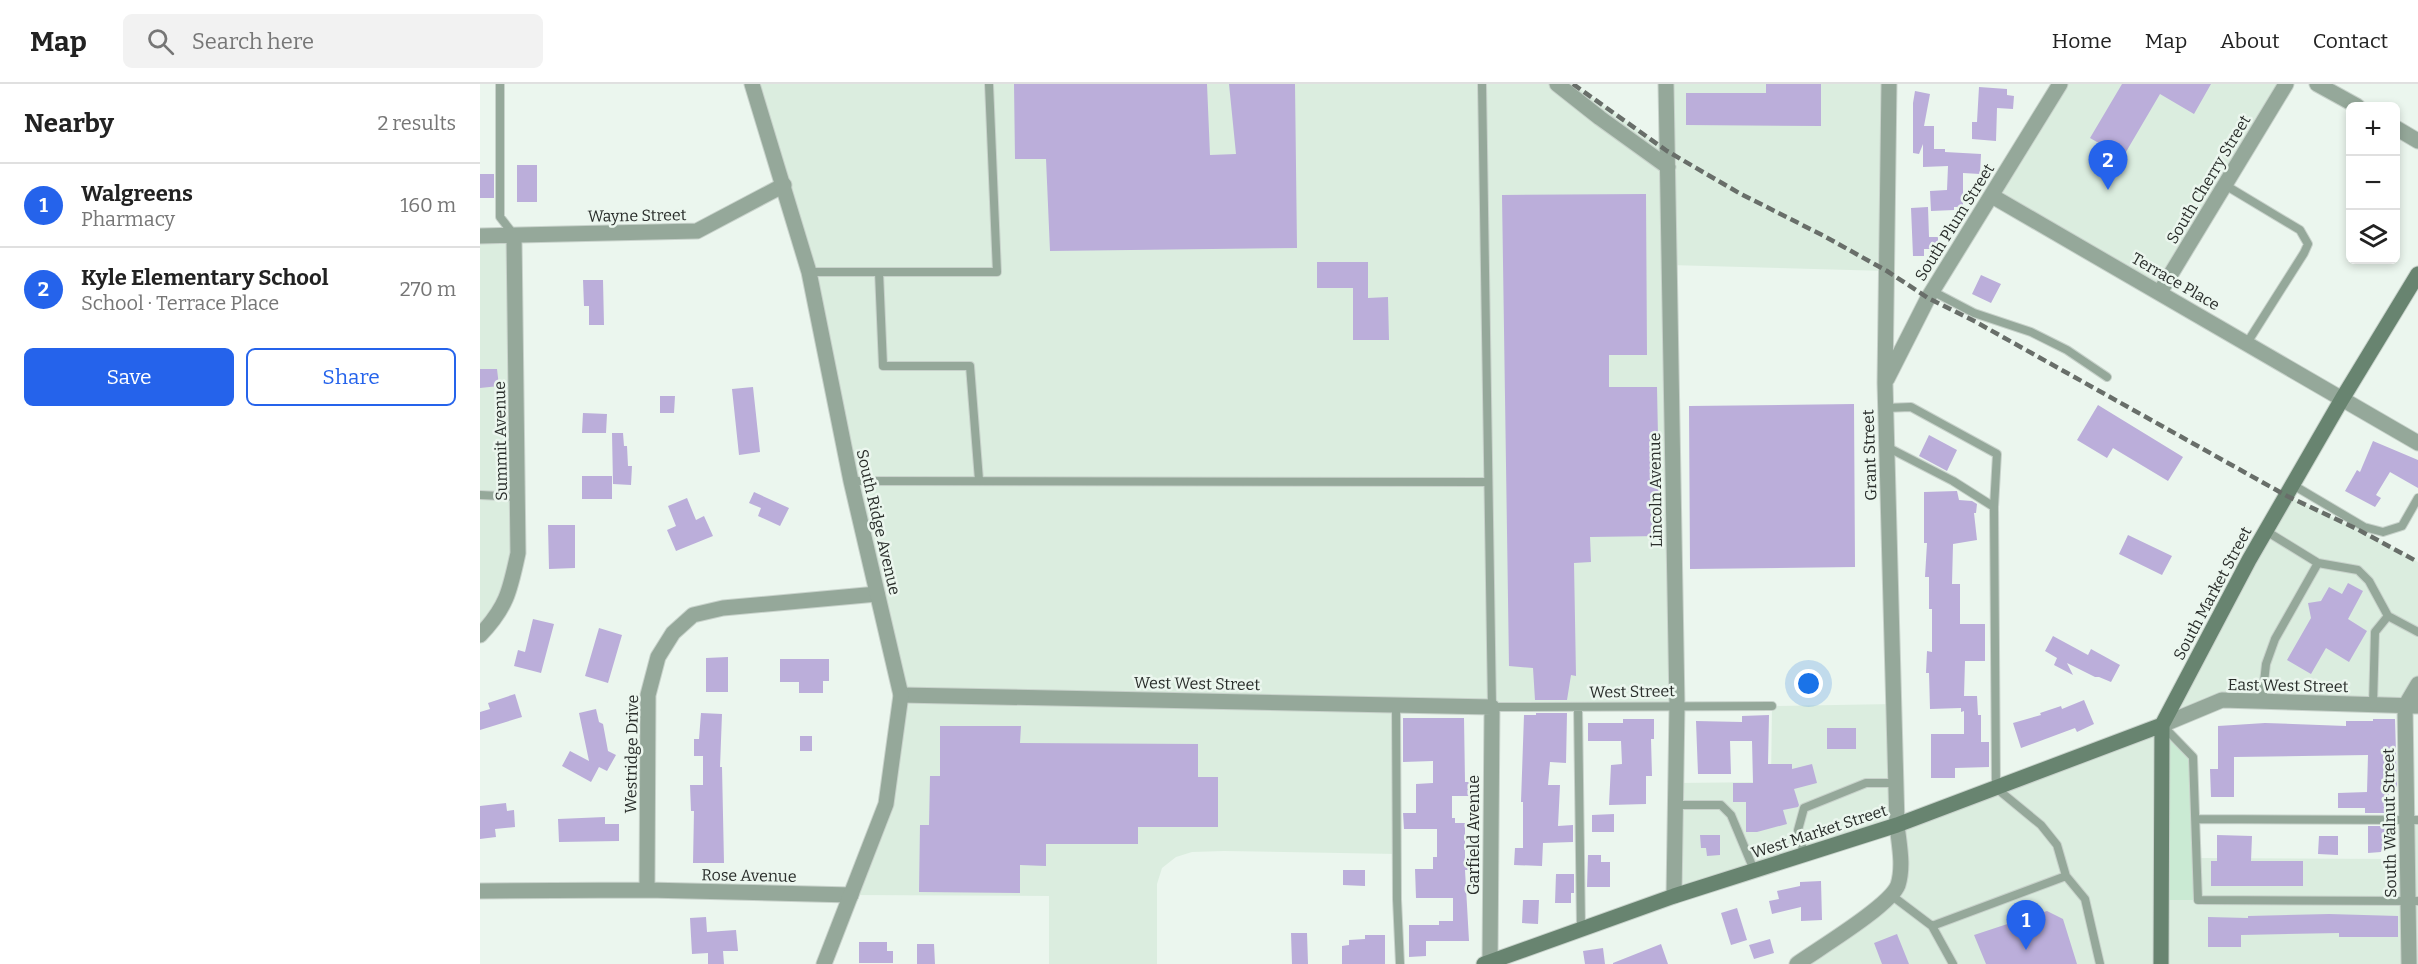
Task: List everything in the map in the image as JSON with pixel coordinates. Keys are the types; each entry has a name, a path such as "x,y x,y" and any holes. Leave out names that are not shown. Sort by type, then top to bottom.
{"main road":[{"name":"South Market Street","path":"2161,964 2162,725 2266,531 2418,274"},
{"name":"West Market Street","path":"1487,963 1674,896 1897,825 2162,725"}],"street":[{"name":"South Ridge Avenue","path":"752,84 809,272 851,481 901,695 886,804 824,964"},
{"path":"1557,84 1668,167"},
{"name":"Lincoln Avenue","path":"1666,84 1677,706 1674,896"},
{"name":"Grant Street","path":"1889,84 1885,408 1897,825 1901,864 1898,886 1891,895"},
{"name":"South Plum Street","path":"1885,383 1932,291 2060,84"},
{"name":"South Cherry Street","path":"2160,292 2286,84"},
{"path":"2317,84 2350,102"},
{"path":"2400,130 2418,141"},
{"name":"Wayne Street","path":"480,236 697,231 784,185"},
{"name":"Terrace Place","path":"1992,196 2418,443"},
{"name":"Summit Avenue","path":"480,635 509,595 518,554 514,236"},
{"name":"Westridge Drive","path":"647,890 648,695 658,657 673,633 693,615 723,608 877,594"},
{"path":"2411,706 2418,684"},
{"name":"West West Street","path":"901,695 1492,707"},
{"name":"East West Street","path":"2162,725 2222,700 2411,706"},
{"name":"South Walnut Street","path":"2409,964 2413,901 2411,706"},
{"name":"Garfield Avenue","path":"1487,963 1492,707"},
{"path":"480,891 647,890"},
{"name":"Rose Avenue","path":"647,890 851,895"},
{"path":"1797,964 1887,901 1891,895"}],"lane":[{"path":"500,84 500,217 514,236"},
{"path":"809,272 997,272 989,84"},
{"path":"1482,84 1492,707"},
{"path":"2225,185 2300,230 2308,244 2304,254 2247,343"},
{"path":"879,272 883,366 970,366 980,480"},
{"path":"1932,291 1974,313 2031,332 2067,350 2107,377"},
{"path":"1885,408 1911,406 1997,454 1994,507 1996,788 2049,834 2057,845 2066,876 2085,899 2100,964"},
{"path":"1886,446 1953,481 1994,507"},
{"path":"851,481 1488,482"},
{"path":"2293,485 2364,527 2383,532 2402,526 2418,498"},
{"path":"480,495 519,496"},
{"path":"2266,531 2318,563 2358,570 2369,581 2388,616 2418,632"},
{"path":"2262,701 2266,664 2276,639 2318,563"},
{"path":"2373,705 2375,632 2388,616"},
{"path":"1396,706 1397,898 1400,964"},
{"name":"West Street","path":"1492,707 1772,706"},
{"path":"1578,707 1581,929"},
{"path":"2162,725 2193,757 2198,900 2413,901"},
{"path":"1804,854 1798,830 1804,808 1866,783 1896,783"},
{"path":"1675,806 1721,805 1731,815 1755,870"},
{"path":"2196,819 2413,820"},
{"path":"1932,926 2066,876"},
{"path":"1891,895 1932,926 1953,964"}],"shaded area":[{"path":"752,84 1573,84 1667,150 1666,84 1889,84 1887,271 1669,265 1677,706 1397,706 1397,854 1224,851 1192,852 1176,857 1162,868 1157,884 1157,964 1049,964 1049,896 851,895 886,804 901,695 809,272"},
{"path":"2060,84 2286,84 2160,292 1992,196"},
{"path":"480,236 514,236 519,497 509,595 480,635"},
{"path":"2287,496 2357,529 2418,562 2418,684 2405,706 2222,700 2162,725"},
{"path":"1894,704 1897,824 2162,725 2197,858 2408,859 2407,820 2418,820 2418,964 1797,964 1898,886 1897,825 1674,896 1676,783 1771,782 1772,706"}],"green space":[{"path":"2162,725 2193,757 2198,900 2161,900"}],"building":[{"path":"1014,84 1207,84 1210,155 1236,154 1229,84 1295,84 1297,248 1050,251 1046,159 1015,159"},
{"path":"1766,84 1821,84 1821,126 1686,125 1686,93 1766,93"},
{"path":"2122,84 2211,84 2194,114 2160,94 2123,157 2090,138"},
{"path":"1979,87 2007,89 2007,95 2014,96 2013,109 1997,108 1996,141 1972,139 1972,122 1977,122"},
{"path":"1915,91 1930,94 1924,126 1934,126 1934,149 1945,149 1945,152 1981,154 1980,174 1963,173 1963,207 1954,207 1954,210 1931,211 1930,191 1947,190 1948,166 1923,167 1923,144 1919,154 1913,153"},
{"path":"517,165 537,165 537,202 517,202"},
{"path":"480,174 494,174 494,198 480,198"},
{"path":"1646,194 1647,355 1609,355 1609,387 1657,387 1660,536 1590,537 1591,562 1574,563 1576,676 1571,675 1567,700 1535,700 1533,668 1509,666 1502,195"},
{"path":"1928,207 1929,237 1938,237 1938,249 1924,249 1924,256 1913,256 1911,208"},
{"path":"1317,262 1368,262 1368,298 1388,297 1389,340 1353,340 1353,288 1317,288"},
{"path":"1981,275 2001,284 1991,303 1972,294"},
{"path":"583,280 603,280 604,325 589,325 589,306 584,306"},
{"path":"480,369 497,369 499,386 480,388"},
{"path":"753,387 760,452 739,455 732,389"},
{"path":"660,396 675,396 674,413 660,413"},
{"path":"1854,404 1855,567 1690,569 1689,406"},
{"path":"2098,405 2183,457 2168,481 2113,448 2107,458 2077,440"},
{"path":"583,413 607,414 606,433 582,433"},
{"path":"612,433 623,433 624,446 627,446 628,466 632,466 631,485 613,484"},
{"path":"1929,435 1957,450 1947,471 1919,456"},
{"path":"2373,441 2418,460 2418,488 2390,472 2376,495 2381,498 2375,507 2345,491 2357,470 2360,472"},
{"path":"582,476 612,476 612,499 582,499"},
{"path":"1957,491 1959,500 1972,501 1977,504 1976,513 1974,513 1977,540 1953,544 1952,584 1960,584 1960,624 1985,624 1985,661 1965,661 1964,696 1977,696 1978,715 1981,715 1981,742 1989,742 1989,767 1955,768 1955,778 1931,778 1931,734 1964,734 1964,711 1961,712 1961,708 1930,709 1929,673 1926,673 1927,651 1932,652 1932,609 1929,609 1929,577 1925,577 1927,543 1924,543 1924,492"},
{"path":"754,492 789,508 780,526 758,516 761,508 749,503"},
{"path":"687,498 696,520 704,516 713,536 676,551 667,530 676,526 668,506"},
{"path":"548,525 575,525 575,568 549,569"},
{"path":"2128,535 2172,556 2162,575 2119,554"},
{"path":"2348,583 2363,591 2348,619 2367,631 2349,662 2326,648 2311,674 2287,660 2311,618 2308,603 2321,601 2329,587 2342,594"},
{"path":"533,619 554,624 541,673 514,666 518,650 525,652"},
{"path":"599,628 622,635 608,683 585,676"},
{"path":"2053,636 2088,655 2091,649 2120,665 2111,682 2067,663 2073,675 2054,665 2057,658 2045,651"},
{"path":"728,657 728,692 706,692 706,658"},
{"path":"780,659 829,659 829,681 823,681 823,693 799,693 799,682 780,682"},
{"path":"515,694 522,717 480,730 480,712 490,709 488,703"},
{"path":"2084,700 2094,724 2077,732 2075,728 2021,748 2013,723"},
{"path":"596,709 599,722 603,724 608,751 616,755 607,771 599,767 591,782 562,766 570,751 589,761 579,713"},
{"path":"701,713 722,714 720,767 722,767 724,863 693,863 694,811 691,811 690,785 703,785 703,756 694,756 694,739 699,739"},
{"path":"1536,713 1567,713 1566,763 1550,762 1548,785 1560,785 1558,826 1573,825 1573,842 1543,843 1542,866 1514,865 1515,848 1523,848 1523,802 1521,802 1524,715 1536,715"},
{"path":"1769,715 1768,764 1792,764 1792,769 1812,764 1817,783 1794,789 1799,805 1783,810 1787,824 1757,832 1746,832 1746,802 1733,802 1733,783 1753,783 1752,741 1730,741 1731,774 1698,774 1696,721 1742,722 1742,716"},
{"path":"1403,718 1464,718 1465,782 1471,782 1471,796 1452,796 1452,818 1455,818 1455,823 1465,823 1465,858 1469,858 1469,870 1465,870 1469,941 1426,941 1426,956 1409,957 1409,925 1439,925 1439,921 1453,921 1453,898 1416,898 1415,869 1433,869 1433,857 1437,857 1437,829 1404,829 1403,813 1416,813 1416,784 1433,783 1433,761 1403,762"},
{"path":"1623,719 1654,719 1654,739 1651,739 1652,776 1646,776 1646,804 1609,805 1611,765 1622,764 1621,741 1588,741 1588,723 1623,723"},
{"path":"2373,719 2395,719 2397,787 2389,787 2389,813 2365,813 2365,808 2338,808 2338,793 2367,792 2368,755 2234,757 2234,797 2211,797 2210,769 2218,769 2218,726 2265,723 2346,726 2346,721 2373,721"},
{"path":"940,726 1021,726 1020,743 1198,744 1198,777 1218,777 1218,827 1138,827 1138,844 1046,844 1046,866 1020,865 1020,893 919,892 920,825 929,825 930,776 940,776"},
{"path":"1827,728 1856,728 1856,749 1827,749"},
{"path":"800,736 812,736 812,751 800,751"},
{"path":"506,803 507,811 514,810 515,827 495,829 496,837 480,839 480,806"},
{"path":"1614,814 1614,832 1592,832 1592,815"},
{"path":"605,817 605,824 619,824 619,841 559,842 558,819"},
{"path":"2368,826 2389,826 2389,831 2394,831 2393,848 2382,848 2381,852 2368,853"},
{"path":"1700,835 1720,835 1720,855 1707,856 1706,848 1701,848"},
{"path":"2217,835 2252,836 2251,861 2303,861 2303,886 2211,886 2211,861 2217,861"},
{"path":"2319,836 2338,836 2338,855 2318,854"},
{"path":"1588,855 1601,855 1601,862 1610,862 1610,887 1587,887"},
{"path":"1343,870 1365,870 1365,886 1343,885"},
{"path":"1556,874 1574,874 1574,893 1571,893 1571,903 1555,903"},
{"path":"1821,881 1822,920 1801,921 1801,907 1772,914 1769,901 1779,899 1777,891 1800,886 1800,882"},
{"path":"1523,900 1539,900 1538,924 1522,923"},
{"path":"1737,908 1747,940 1731,945 1721,913"},
{"path":"2047,911 2063,919 2077,964 1986,964 1974,935"},
{"path":"2329,914 2398,916 2398,937 2339,937 2339,933 2241,935 2241,947 2208,947 2208,917 2248,918 2248,916"},
{"path":"706,917 707,932 736,930 738,951 723,951 724,964 708,964 708,953 692,954 690,918"},
{"path":"1291,933 1307,933 1308,964 1292,964"},
{"path":"1897,934 1909,964 1882,964 1874,943"},
{"path":"1365,935 1385,935 1385,964 1342,964 1342,946 1349,945 1349,940 1365,939"},
{"path":"1770,939 1774,953 1754,959 1749,945"},
{"path":"859,942 887,942 887,951 893,951 893,963 859,963"},
{"path":"917,944 934,944 935,964 917,964"},
{"path":"1661,944 1668,964 1613,964 1613,963"},
{"path":"1603,948 1605,964 1585,964 1583,951"}],"railway":[{"path":"1573,84 1667,151 1739,193 1824,236 1887,271 1928,298 1976,322 2287,496 2357,529 2418,562"}],"place":[{"name":"Kyle Elementary School","path":"2108,190"},
{"name":"Walgreens","path":"2026,950"}]}
